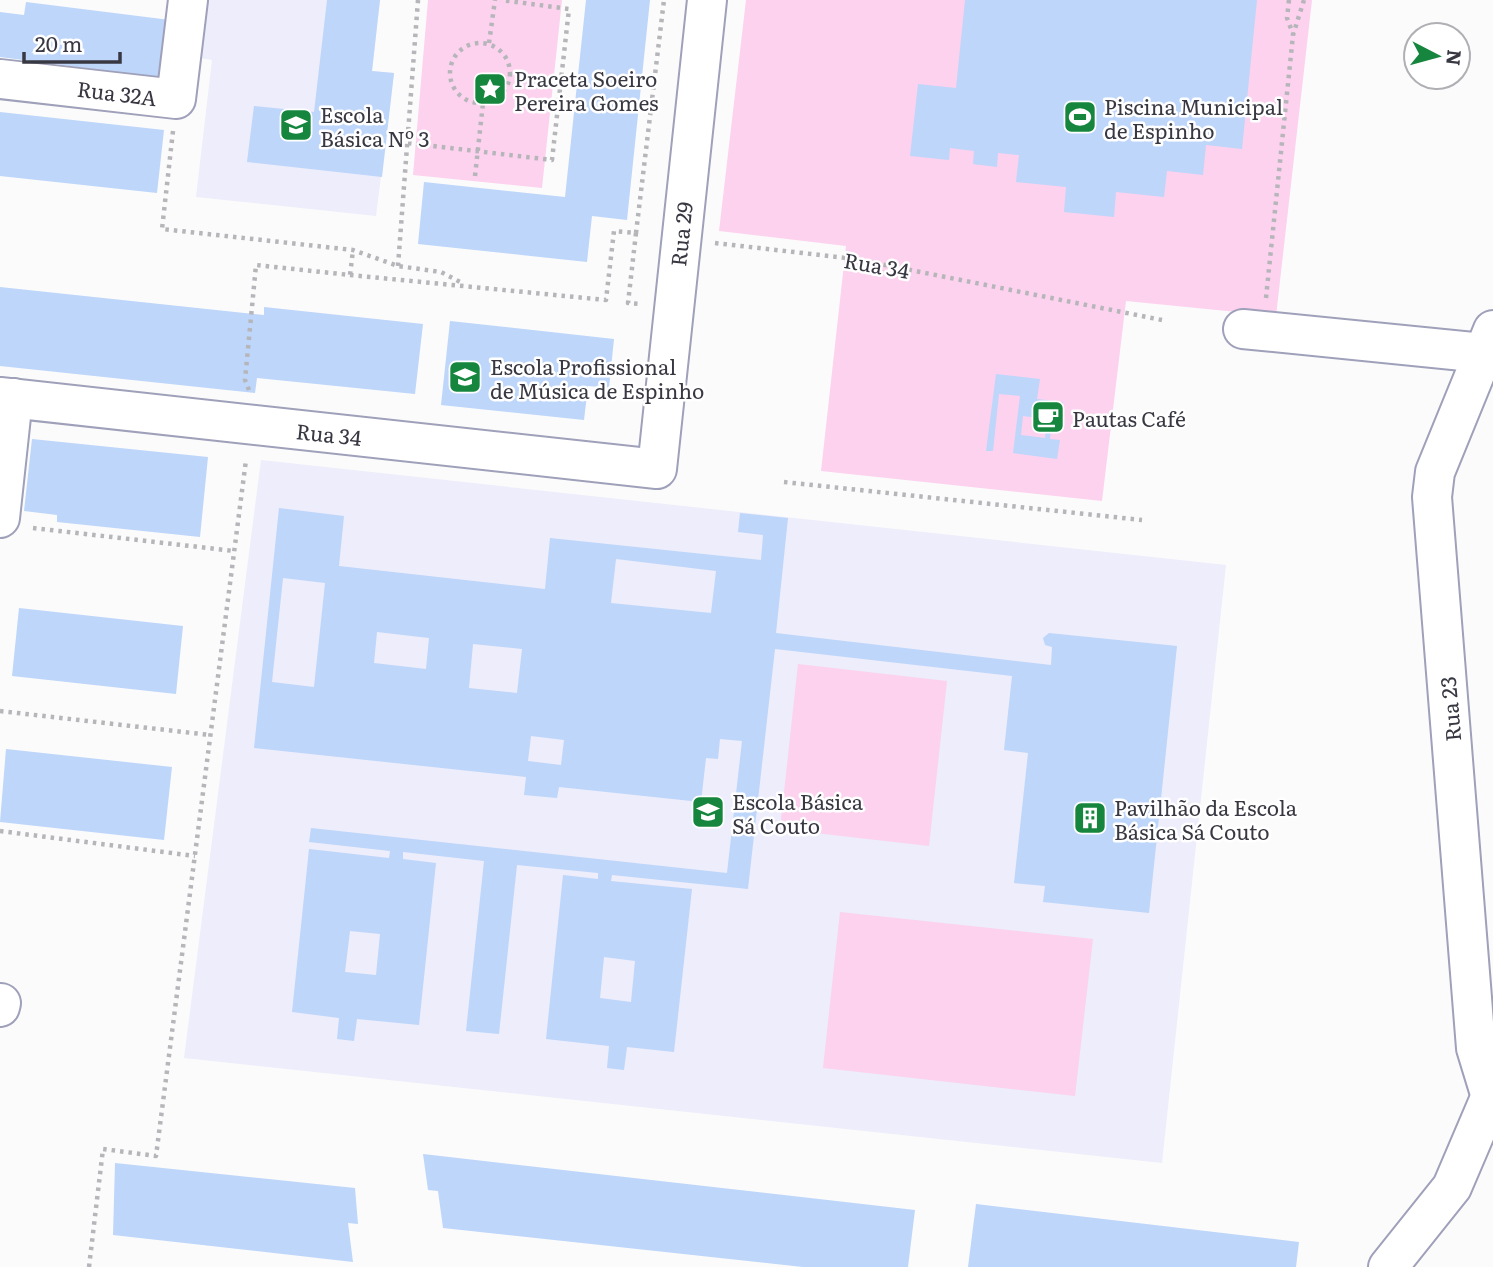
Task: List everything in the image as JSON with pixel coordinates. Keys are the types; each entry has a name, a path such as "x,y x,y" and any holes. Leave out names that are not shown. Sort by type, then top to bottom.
{"street":[{"name":"Rua 32A","path":"0,79 176,99 188,0"},
{"name":"Rua 29","path":"657,469 679,238 707,0"},
{"path":"1253,329 1488,342"},
{"name":"Rua 23","path":"1488,342 1435,472 1432,497 1476,1048 1492,1094"},
{"path":"6,398 14,522"},
{"name":"Rua 34","path":"6,398 657,469"},
{"path":"1388,1267 1452,1187 1492,1094"},
{"path":"1452,1187 1493,1160"}],"path":[{"path":"398,266 418,0"},
{"path":"489,44 495,0"},
{"path":"408,144 552,160 569,9 501,0"},
{"path":"652,305 628,303 664,0"},
{"path":"1289,0 1287,18 1293,35"},
{"path":"1253,329 1293,35 1304,0"},
{"path":"480,42 489,44 505,56 510,75 502,94 484,103 464,99 452,85 449,75 454,56 461,49 480,42"},
{"path":"176,99 162,229 353,250 398,266 441,272 466,286"},
{"path":"475,176 484,103"},
{"path":"89,1267 103,1149 156,1156 246,460 261,425 246,380 256,265 606,300 614,231 636,233"},
{"name":"Rua 34","path":"679,238 855,259 1162,320"},
{"path":"350,275 353,250"},
{"path":"784,482 1142,520"},
{"path":"14,522 234,551"},
{"path":"0,711 210,735"},
{"path":"0,831 195,856"}],"shaded area":[{"name":"Escola Básica Nº 3","path":"205,0 380,0 372,71 394,73 376,216 196,197 212,60 199,58"},
{"name":"Praceta Soeiro Pereira Gomes","path":"428,0 562,0 542,188 413,175"},
{"path":"746,0 1312,0 1276,316 1126,301 1102,501 821,471 846,246 719,231"},
{"name":"Escola Básica Sá Couto","path":"261,460 1226,565 1162,1163 184,1058"},
{"path":"798,664 947,681 929,846 780,829"},
{"path":"840,912 1093,939 1075,1096 823,1068"}],"building":[{"path":"327,0 380,0 372,71 394,73 382,177 247,162 254,106 314,112"},
{"path":"586,0 650,0 627,220 592,216 587,262 418,244 424,182 565,197"},
{"name":"Piscina Municipal de Espinho","path":"965,0 1257,0 1242,149 1206,145 1203,175 1167,171 1164,197 1116,192 1114,217 1064,212 1066,187 1016,182 1019,155 998,153 997,167 973,164 974,151 950,148 949,160 910,156 918,84 956,88"},
{"path":"26,2 170,20 162,78 0,57 0,12 24,15"},
{"path":"0,112 164,130 157,193 0,176"},
{"path":"0,287 264,315 264,307 423,324 415,394 257,378 255,393 0,366"},
{"path":"450,321 614,339 609,388 588,386 584,420 441,405"},
{"name":"Pautas Café","path":"996,374 1040,379 1037,399 1063,402 1061,420 1052,419 1050,439 1060,440 1057,459 1013,453 1020,396 999,394 993,451 986,451","holes":["1023,416 1047,419 1045,438 1021,435"]},
{"path":"32,439 208,457 200,537 57,522 57,515 24,511"},
{"path":"279,508 344,516 339,566 545,589 550,538 761,560 763,535 738,532 740,513 788,518 776,633 1051,665 1052,647 1045,645 1043,638 1049,633 1177,646 1149,913 1043,902 1045,886 1014,883 1028,753 1004,750 1012,676 775,649 748,889 612,875 611,881 692,889 674,1052 627,1047 624,1070 607,1068 609,1046 546,1039 563,875 598,879 598,873 517,865 499,1034 466,1031 484,861 403,852 403,859 436,863 419,1025 357,1019 354,1041 337,1039 339,1018 292,1012 309,849 389,858 390,851 309,842 311,828 727,873 742,741 720,739 718,759 706,758 701,802 559,787 557,798 524,795 526,777 254,748","holes":["616,559 716,571 711,613 611,603","283,578 325,583 314,687 272,682","377,632 429,638 426,669 374,663","473,644 522,649 517,693 469,688","531,736 564,740 561,765 528,761","350,931 380,934 376,975 345,972","604,957 635,961 631,1002 600,998"]},
{"path":"19,608 183,626 176,694 12,676"},
{"path":"6,749 172,767 164,840 0,822"},
{"path":"423,1154 915,1210 908,1267 803,1267 443,1228 438,1191 428,1190"},
{"path":"115,1163 355,1188 358,1224 348,1223 353,1262 113,1235"},
{"path":"976,1204 1299,1242 1296,1267 968,1267"}],"place":[{"name":"Praceta Soeiro Pereira Gomes","path":"490,89"},
{"name":"Piscina Municipal de Espinho","path":"1080,117"},
{"name":"Escola Básica Nº 3","path":"296,125"},
{"name":"Escola Profissional de Música de Espinho","path":"465,377"},
{"name":"Pautas Café","path":"1048,417"},
{"name":"Escola Básica Sá Couto","path":"708,812"},
{"name":"Pavilhão da Escola Básica Sá Couto","path":"1090,818"}]}
